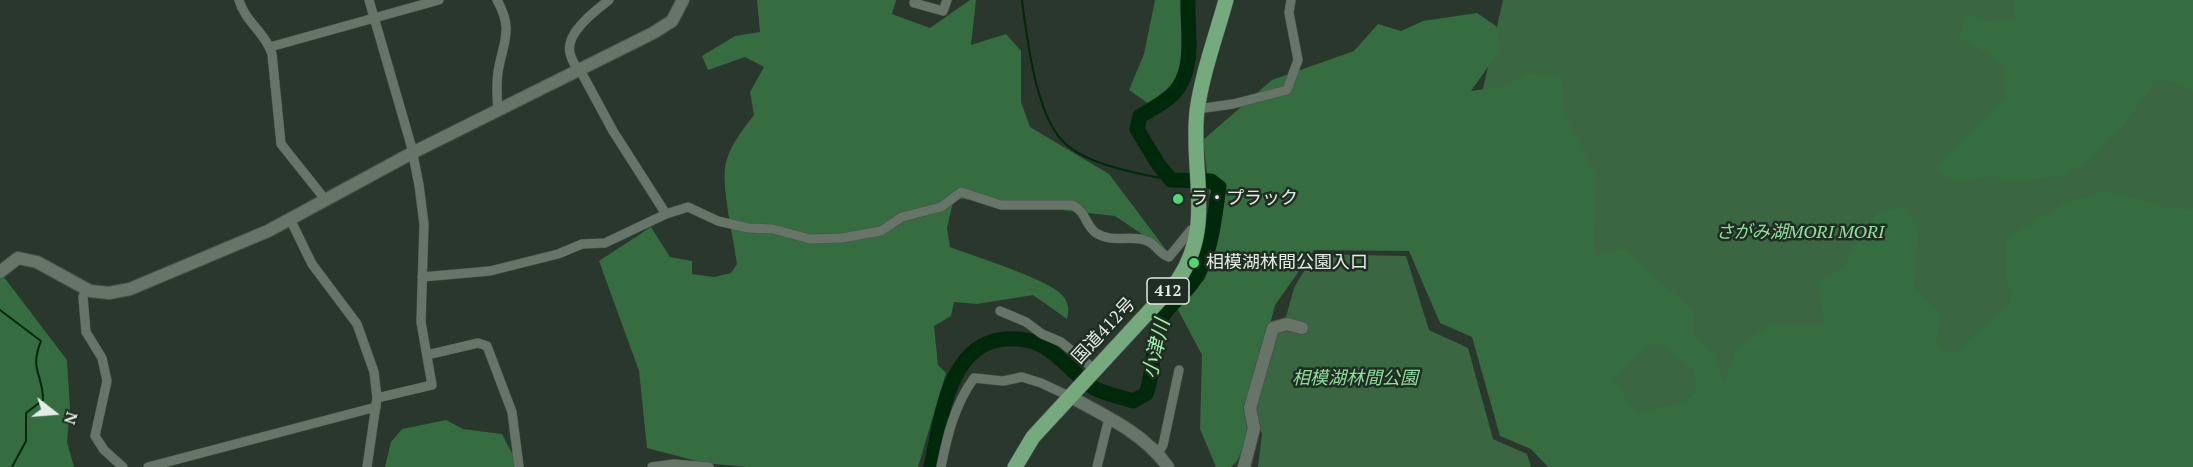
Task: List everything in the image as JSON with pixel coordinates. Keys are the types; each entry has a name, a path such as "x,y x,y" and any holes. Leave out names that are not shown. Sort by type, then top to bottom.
{"highway":[{"name":"国道412号","path":"1015,467 1033,437 1178,280 1190,258 1199,225 1195,141 1197,109 1226,0"}],"street":[{"path":"239,0 247,20 270,48 281,144 324,198"},
{"path":"148,467 432,385 421,322 423,224 412,153 369,0"},
{"path":"270,48 439,0"},
{"path":"497,0 505,15 507,33 497,75 498,110"},
{"path":"609,0 589,17 571,41 570,54 613,131 666,214"},
{"path":"0,272 18,258 30,260 86,289 103,293 123,291 236,246 290,219 324,198 666,26 678,14 683,0"},
{"path":"915,0 914,3 943,11 947,0"},
{"path":"1197,109 1233,104 1287,90 1298,60 1289,13 1291,0"},
{"path":"422,277 490,271 558,254 582,244 605,243 666,214 688,207 718,221 748,228 773,229 810,239 842,238 880,231 902,217 940,207 961,192 1001,205 1072,205 1082,211 1091,228 1100,235 1121,240 1144,240 1169,257 1191,230 1199,225"},
{"path":"290,219 312,264 357,324 374,372 377,402 368,467"},
{"path":"86,289 84,297 86,332 102,358 106,381 95,436 104,450 123,467"},
{"path":"1000,311 1026,322 1042,334 1061,342 1083,381 1109,418 1136,434 1158,453 1168,467"},
{"path":"1244,467 1254,428 1250,408 1273,328 1287,324 1302,328"},
{"path":"427,355 478,343 487,346 512,412 519,467"},
{"path":"1158,453 1163,445 1179,370"},
{"path":"941,467 947,433 967,388 974,378 1003,381 1022,377 1041,382 1083,381"},
{"path":"1097,467 1109,418"},
{"path":"652,467 682,464 709,467"}],"green space":[{"path":"757,0 896,0 892,14 930,28 970,0 976,0 971,45 1006,34 1021,51 1021,102 1030,127 1109,174 1167,251 1115,216 954,198 947,228 950,247 1011,269 1057,290 1068,305 1068,313 1067,319 1033,295 977,304 954,302 951,316 934,326 938,365 946,373 918,467 746,467 704,463 647,448 639,371 599,261 651,227 670,257 692,261 692,274 714,277 731,273 737,264 726,197 726,162 731,149 754,115 750,92 764,67 745,57 708,70 702,56 735,36 760,32"},
{"path":"1155,0 1184,0 1184,46 1182,71 1178,81 1173,88 1149,104 1129,90 1144,54"},
{"name":"さがみ湖MORI MORI","path":"1503,0 2193,0 2193,248 2006,344 1612,467 1478,111"},
{"path":"2015,0 2193,0 2193,92 2180,83 2152,80 2155,83 2113,139 2109,136 2097,155 2066,176 2011,182 1990,176 1966,182 1947,178 1936,167 2005,97 2003,63 1959,38 1965,12 1988,21 2015,19"},
{"path":"1477,13 1496,26 1502,47 1471,91 1504,86 1529,73 1562,77 1564,113 1596,177 1594,255 1623,248 1693,310 1693,335 1715,356 1724,384 1737,347 1770,325 1824,325 1818,281 1841,269 1877,213 1904,206 1919,230 1914,287 1940,313 1937,343 1952,355 2010,303 2007,280 2007,237 2063,204 2106,190 2170,208 2193,209 2193,467 1548,467 1531,449 1500,436 1472,337 1440,323 1409,251 1314,250 1275,305 1248,409 1253,426 1237,461 1231,467 1216,467 1200,429 1202,355 1177,308 1205,279 1216,248 1203,140 1272,80 1354,51 1378,24 1401,31 1423,21","holes":["1659,342 1694,371 1696,393 1685,401 1638,414 1614,381 1638,353"]},
{"name":"相模湖林間公園","path":"1314,254 1406,256 1429,330 1468,348 1493,439 1527,454 1531,467 1258,467 1262,434 1252,409 1274,336 1283,328 1294,288"},
{"path":"0,272 67,360 70,409 67,442 74,467 0,467"},
{"path":"446,420 463,429 502,434 519,467 385,467 391,442 402,429"}],"waterway":[{"path":"1022,0 1035,78 1048,118 1057,134 1068,146 1090,159 1117,168 1171,180"},
{"name":"小津川","path":"931,467 950,388 970,355 986,344 1005,339 1032,341 1048,349 1098,390 1133,401 1146,394 1160,322 1166,311 1192,283 1204,261 1211,237 1219,187 1211,181 1171,180 1158,164 1137,129 1140,116 1170,96 1183,79 1187,68 1189,45 1188,0"},
{"path":"0,310 41,341 36,366 43,400 26,413 26,441 12,467"}],"place":[{"name":"ラ・プラック","path":"1178,199"},
{"name":"相模湖林間公園入口","path":"1194,263"}]}
